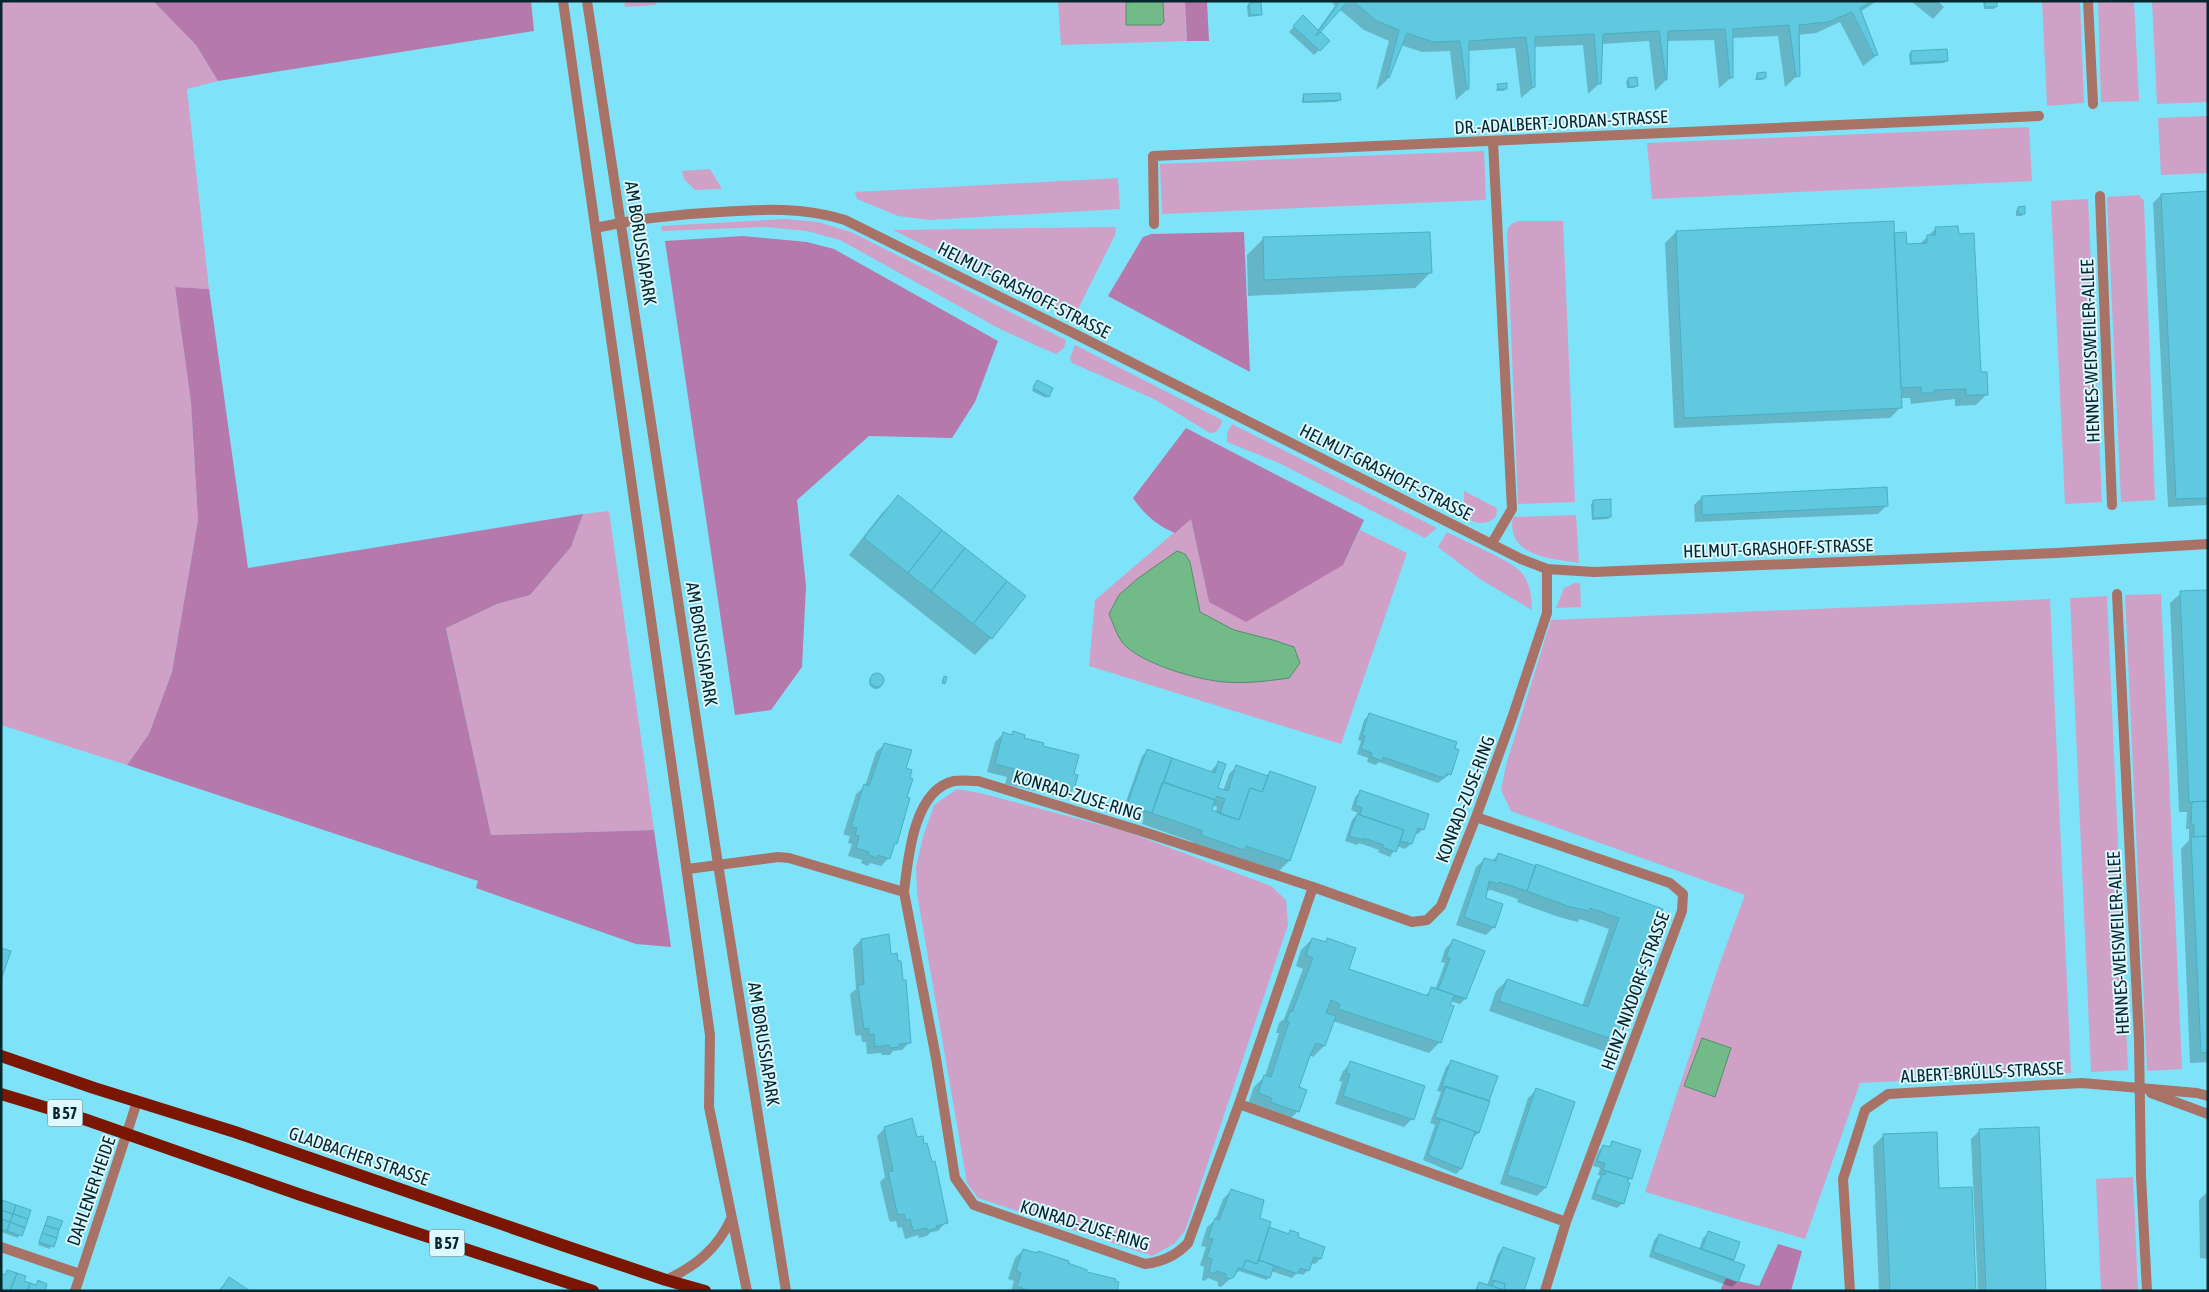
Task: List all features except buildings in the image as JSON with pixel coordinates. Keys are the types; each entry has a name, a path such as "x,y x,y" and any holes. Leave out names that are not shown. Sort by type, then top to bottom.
{"main road":[{"name":"GLADBACHER STRASSE","path":"1,1056 137,1102 235,1132 666,1280 705,1291"},
{"name":"B 57","path":"1,1094 128,1134 593,1291"}],"street":[{"path":"563,1 688,869 710,1035 709,1107 747,1291"},
{"name":"AM BORUSSIAPARK","path":"587,1 718,864 786,1291"},
{"path":"2088,1 2093,104"},
{"name":"DR.-ADALBERT-JORDAN-STRASSE","path":"1154,224 1153,156 2039,116"},
{"path":"1492,544 1512,509 1493,142"},
{"name":"HENNES-WEISWEILER-ALLEE","path":"2100,196 2112,505"},
{"name":"HELMUT-GRASHOFF-STRASSE","path":"595,228 676,214 789,209 828,215 845,220 1521,559 1547,569 1594,572 2047,553 2208,544"},
{"name":"KONRAD-ZUSE-RING","path":"1313,887 1239,1104 1188,1244 1180,1251 1160,1262 1145,1264 974,1205 955,1178 936,1058 904,892 911,841 925,804 946,784 966,780 978,782 1141,831 1313,887 1412,922 1427,920 1441,906 1476,817 1547,613 1547,569"},
{"name":"HENNES-WEISWEILER-ALLEE","path":"2117,594 2140,1089 2141,1176 2147,1291"},
{"name":"HEINZ-NIXDORF-STRASSE","path":"1476,817 1670,883 1683,894 1682,911 1566,1222 1545,1291"},
{"path":"688,869 778,857 789,858 904,892"},
{"name":"ALBERT-BRÜLLS-STRASSE","path":"1850,1291 1843,1179 1865,1110 1888,1094 2082,1083 2197,1093 2208,1096"},
{"name":"ALBERT-BRÜLLS-STRASSE","path":"2140,1089 2208,1114"},
{"name":"DAHLENER HEIDE","path":"74,1291 128,1134 137,1102"},
{"path":"1239,1104 1566,1222"},
{"path":"666,1280 684,1272 706,1255 724,1234 731,1219"},
{"path":"1,1247 80,1274"}],"shaded area":[{"path":"1,1 153,1 196,45 218,81 187,89 209,289 175,287 191,402 198,520 172,672 149,734 127,765 1,725"},
{"path":"153,1 531,1 534,31 218,81 196,45"},
{"path":"624,1 658,1 655,5 625,7"},
{"path":"1058,1 1185,1 1187,41 1061,45"},
{"path":"1133,1 1163,1 1164,22 1161,25 1126,25 1126,3"},
{"path":"1185,1 1207,1 1209,41 1187,41"},
{"path":"2042,1 2080,1 2084,103 2047,106"},
{"path":"2098,1 2134,1 2139,101 2101,102"},
{"path":"2152,1 2208,1 2208,102 2157,104"},
{"path":"2208,116 2208,173 2161,175 2158,118"},
{"path":"2029,127 2032,181 1652,199 1647,143"},
{"path":"1484,151 1486,200 1162,214 1160,164"},
{"path":"710,169 722,189 695,190 684,179 682,171"},
{"path":"1118,178 1120,209 929,220 898,216 857,199 855,192"},
{"path":"2139,195 2144,201 2155,500 2121,502 2107,197"},
{"path":"2088,199 2102,502 2065,504 2051,201"},
{"path":"785,219 818,222 851,232 1066,340 1064,348 1056,354 998,328 840,240 807,231 766,227 662,231 661,226"},
{"path":"1518,221 1563,221 1575,502 1518,504 1507,235 1510,226"},
{"path":"1116,227 1115,235 1078,309 1074,313 1065,315 893,230"},
{"path":"1244,232 1250,372 1108,296 1143,237 1151,234"},
{"path":"743,236 807,242 834,249 998,341 975,402 952,438 869,436 797,500 806,586 802,667 771,710 735,715 665,241"},
{"path":"175,287 209,289 248,568 583,514 571,547 530,595 497,604 446,628 491,835 654,830 671,947 636,944 476,888 478,881 127,765 149,734 172,672 198,520 191,402"},
{"path":"1075,345 1222,420 1220,427 1217,431 1210,433 1154,399 1072,363 1070,358"},
{"path":"1232,424 1437,528 1425,538 1279,463 1227,442 1227,433"},
{"path":"1186,428 1364,520 1343,565 1246,622 1209,602 1191,519 1175,533 1151,518 1133,498"},
{"path":"1464,491 1497,508 1496,517 1487,522 1478,523 1460,515 1464,508"},
{"path":"609,511 654,830 491,835 446,627 497,604 530,595 571,547 583,514"},
{"path":"1576,515 1579,563 1540,556 1531,552 1517,541 1513,532 1512,523 1514,517"},
{"path":"1191,518 1209,602 1343,565 1360,530 1407,553 1341,744 1089,666 1095,600"},
{"path":"1447,532 1499,557 1517,568 1525,577 1529,586 1532,610 1480,579 1438,547"},
{"path":"1177,551 1185,554 1190,562 1200,612 1234,630 1294,647 1300,663 1289,678 1240,683 1199,678 1169,669 1141,657 1122,642 1109,614 1119,595 1137,579"},
{"path":"1580,583 1581,607 1556,608 1564,588"},
{"path":"2161,594 2182,1069 2147,1071 2125,595"},
{"path":"2107,596 2128,1070 2091,1072 2070,598"},
{"path":"2050,599 2071,1073 1860,1083 1805,1239 1645,1192 1718,968 1745,895 1511,811 1501,790 1506,765 1551,620"},
{"path":"957,789 980,793 1128,832 1271,886 1286,900 1288,925 1185,1231 1174,1244 1152,1256 978,1198 967,1183 917,894 916,867 923,837 934,805"},
{"path":"1702,1038 1731,1048 1715,1097 1684,1086"},
{"path":"2133,1177 2138,1291 2101,1291 2096,1179"},
{"path":"1778,1244 1802,1251 1791,1291 1720,1291 1726,1278 1759,1286"}]}
